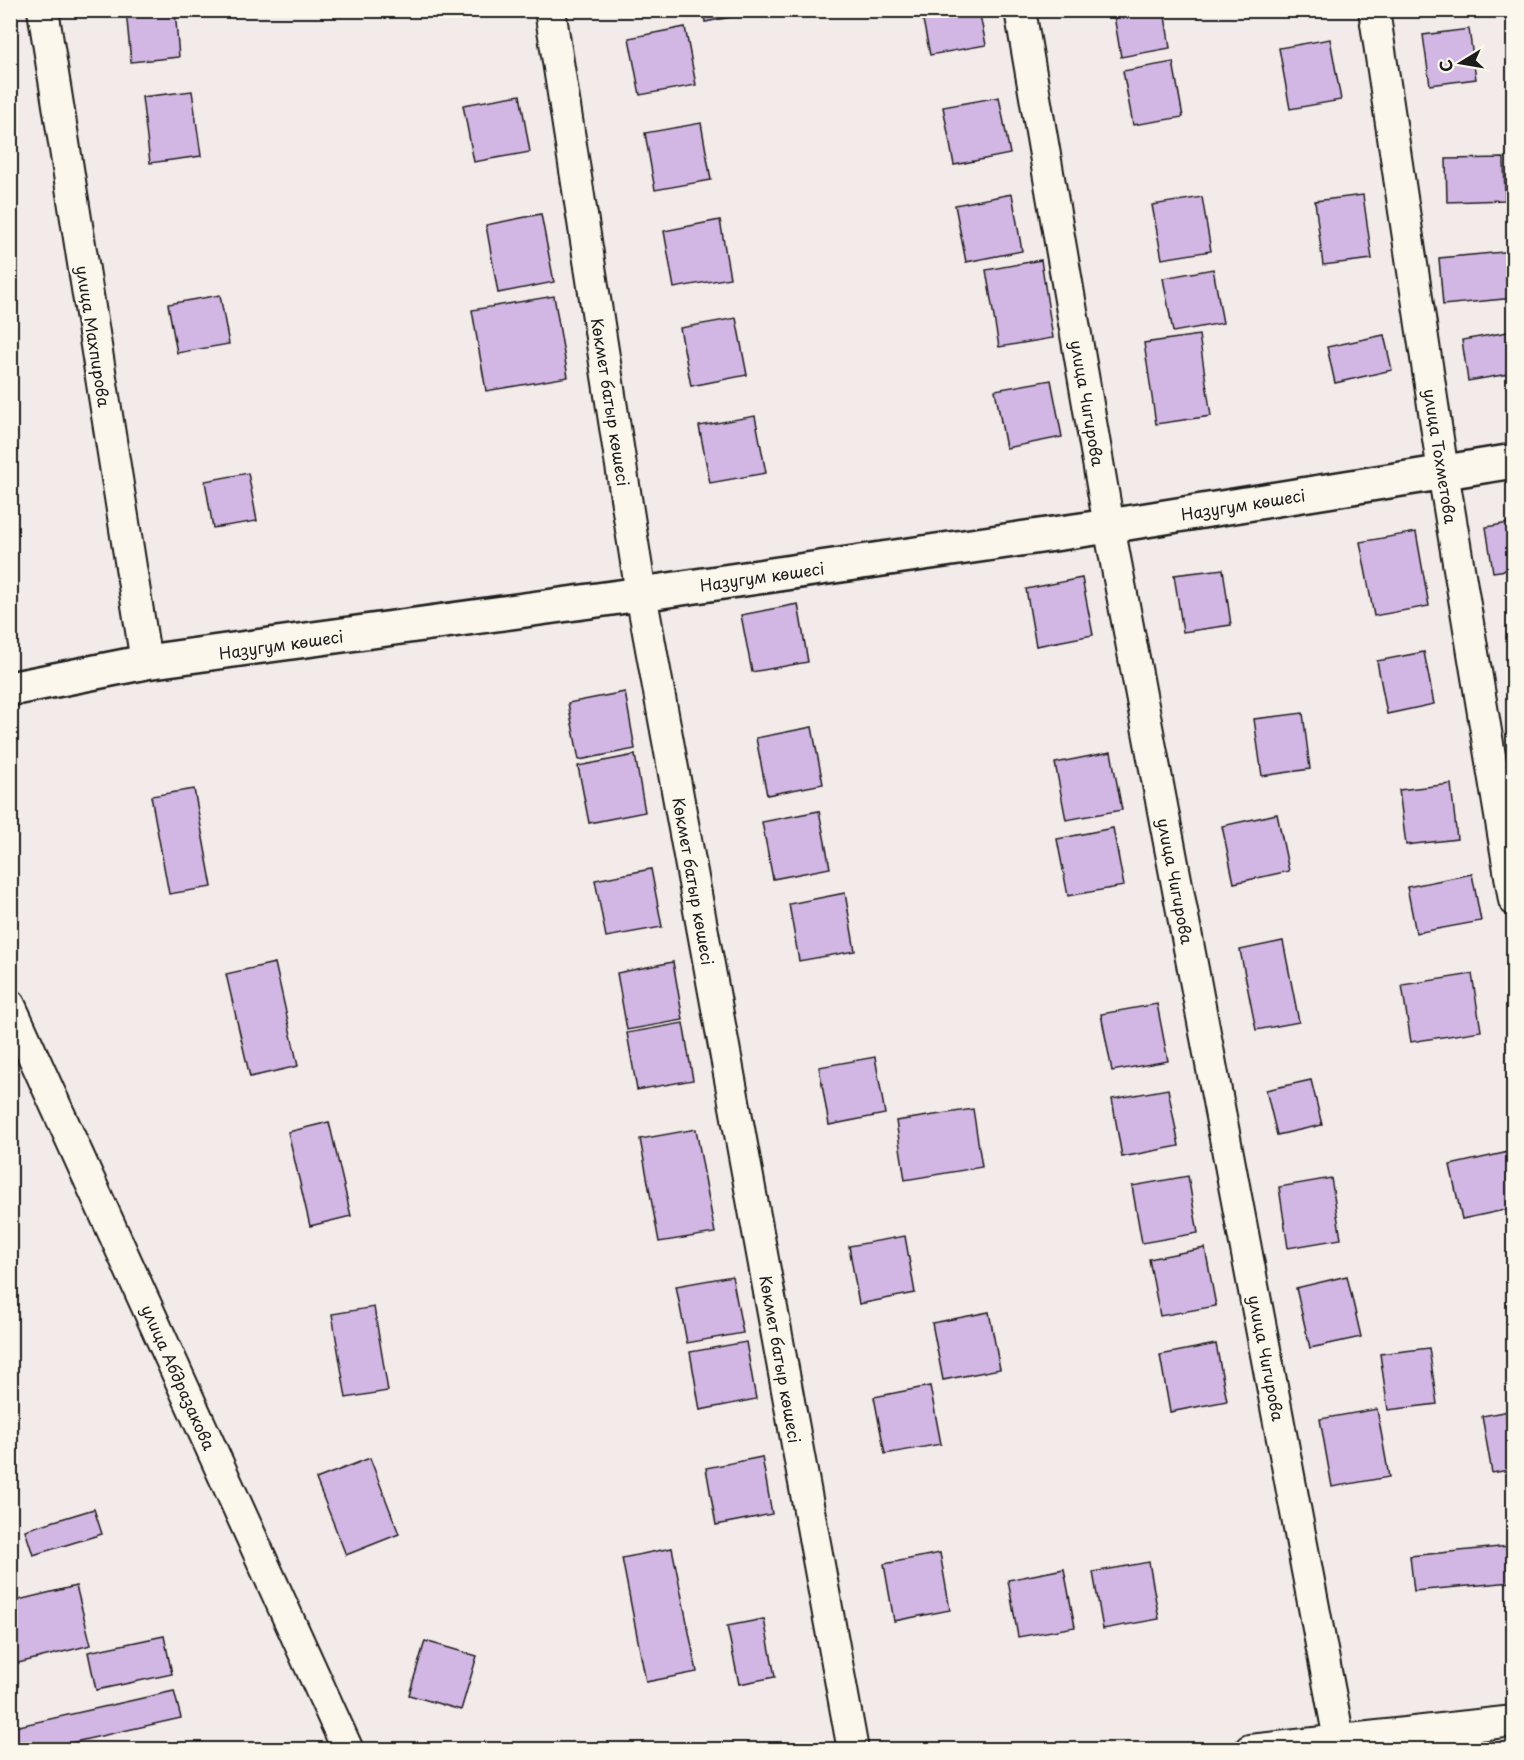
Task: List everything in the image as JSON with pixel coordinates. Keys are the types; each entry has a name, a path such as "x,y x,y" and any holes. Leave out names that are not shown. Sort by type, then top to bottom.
{"street":[{"name":"улица Махпирова","path":"43,10 146,662"},
{"name":"Көкмет батыр көшесі","path":"550,10 641,594 853,1749"},
{"name":"улица Чигирова","path":"1020,10 1109,526 1340,1744"},
{"name":"улица Тохметова","path":"1374,10 1443,472 1514,900"},
{"name":"Назугум көшесі","path":"10,688 146,662 641,594 1109,526 1514,461"},
{"name":"улица Абдразакова","path":"10,1005 348,1749"},
{"path":"1250,1749 1340,1744 1514,1721"}],"building":[{"path":"126,10 175,10 179,57 131,62"},
{"path":"703,10 761,10 761,11 705,22"},
{"path":"921,10 979,10 986,45 930,55"},
{"path":"1113,10 1164,10 1170,48 1121,57"},
{"path":"685,27 696,85 640,95 629,38"},
{"path":"1469,29 1476,79 1430,85 1423,35"},
{"path":"1330,39 1341,100 1290,109 1279,48"},
{"path":"1173,62 1183,117 1133,125 1123,71"},
{"path":"192,91 201,156 150,163 142,97"},
{"path":"520,95 530,152 474,162 463,105"},
{"path":"999,97 1010,154 954,165 943,107"},
{"path":"701,123 711,180 655,190 645,133"},
{"path":"1504,158 1505,200 1447,202 1446,159"},
{"path":"1012,194 1022,251 966,262 955,205"},
{"path":"1363,195 1372,259 1323,265 1315,201"},
{"path":"1202,197 1211,251 1162,259 1152,205"},
{"path":"541,214 554,282 498,293 486,225"},
{"path":"720,220 730,278 674,288 664,231"},
{"path":"1514,251 1514,298 1443,305 1439,258"},
{"path":"1041,260 1053,338 999,347 986,270"},
{"path":"1213,269 1223,323 1173,332 1163,278"},
{"path":"220,295 229,344 177,353 168,304"},
{"path":"554,296 568,377 486,391 472,310"},
{"path":"736,318 747,375 691,386 680,328"},
{"path":"1514,331 1514,373 1468,381 1462,340"},
{"path":"1199,335 1211,416 1156,424 1144,343"},
{"path":"1384,335 1392,370 1335,383 1327,347"},
{"path":"1051,380 1062,437 1006,448 995,390"},
{"path":"755,416 766,473 710,483 699,426"},
{"path":"248,473 257,521 213,528 205,481"},
{"path":"1514,522 1514,569 1493,572 1486,527"},
{"path":"1416,532 1429,606 1374,616 1360,542"},
{"path":"1223,569 1231,625 1183,632 1174,575"},
{"path":"1082,578 1093,635 1036,646 1026,589"},
{"path":"798,604 808,662 752,672 741,615"},
{"path":"1424,652 1434,704 1387,714 1377,661"},
{"path":"1514,657 1514,695 1507,658"},
{"path":"625,692 635,749 579,760 568,703"},
{"path":"1303,713 1310,769 1262,776 1254,719"},
{"path":"812,727 823,784 767,795 756,738"},
{"path":"1111,752 1122,810 1066,820 1055,763"},
{"path":"635,755 645,812 589,823 578,766"},
{"path":"1451,784 1457,839 1406,845 1399,790"},
{"path":"194,789 212,887 169,894 151,796"},
{"path":"819,811 830,868 773,879 762,822"},
{"path":"1277,814 1289,871 1234,883 1222,826"},
{"path":"1113,828 1124,886 1068,896 1057,839"},
{"path":"651,869 662,927 606,937 595,880"},
{"path":"1472,874 1481,921 1416,933 1407,887"},
{"path":"845,893 855,951 799,961 789,904"},
{"path":"1283,941 1299,1022 1256,1030 1240,950"},
{"path":"673,962 683,1020 627,1030 617,973"},
{"path":"275,963 298,1066 250,1077 226,974"},
{"path":"1472,974 1481,1031 1411,1042 1402,985"},
{"path":"1157,1004 1168,1061 1112,1071 1101,1014"},
{"path":"683,1023 693,1080 637,1090 627,1033"},
{"path":"875,1057 885,1114 829,1125 819,1067"},
{"path":"1311,1080 1322,1125 1277,1135 1266,1090"},
{"path":"1168,1089 1179,1146 1122,1157 1112,1099"},
{"path":"973,1109 982,1167 905,1180 896,1121"},
{"path":"329,1122 351,1216 310,1226 288,1132"},
{"path":"696,1129 715,1233 659,1242 640,1139"},
{"path":"1513,1151 1514,1208 1462,1219 1450,1165"},
{"path":"1188,1176 1198,1233 1142,1243 1132,1186"},
{"path":"1331,1178 1341,1239 1288,1248 1279,1187"},
{"path":"905,1236 915,1293 859,1304 849,1246"},
{"path":"1205,1248 1216,1306 1160,1316 1149,1259"},
{"path":"732,1276 743,1333 687,1343 676,1286"},
{"path":"1347,1276 1361,1337 1310,1348 1296,1288"},
{"path":"374,1307 388,1391 346,1398 332,1314"},
{"path":"989,1312 1000,1369 943,1380 932,1323"},
{"path":"746,1342 756,1399 700,1410 690,1352"},
{"path":"1216,1344 1227,1401 1170,1412 1160,1355"},
{"path":"1429,1348 1437,1404 1388,1410 1380,1354"},
{"path":"930,1386 941,1444 885,1454 874,1397"},
{"path":"1377,1409 1389,1477 1332,1487 1320,1419"},
{"path":"1514,1410 1514,1469 1492,1473 1482,1416"},
{"path":"762,1457 772,1514 716,1525 706,1468"},
{"path":"370,1458 399,1534 346,1555 316,1479"},
{"path":"94,1509 102,1534 33,1555 25,1530"},
{"path":"1509,1546 1512,1582 1414,1591 1410,1556"},
{"path":"672,1548 697,1672 646,1682 622,1558"},
{"path":"940,1553 950,1610 894,1621 884,1564"},
{"path":"1149,1562 1159,1619 1103,1629 1093,1572"},
{"path":"1064,1569 1075,1627 1018,1637 1008,1580"},
{"path":"76,1586 91,1645 10,1665 10,1602"},
{"path":"764,1619 775,1677 739,1684 727,1626"},
{"path":"164,1636 172,1674 96,1690 88,1652"},
{"path":"425,1641 477,1656 461,1710 409,1695"},
{"path":"174,1691 181,1718 39,1750 10,1750 10,1728"}]}
